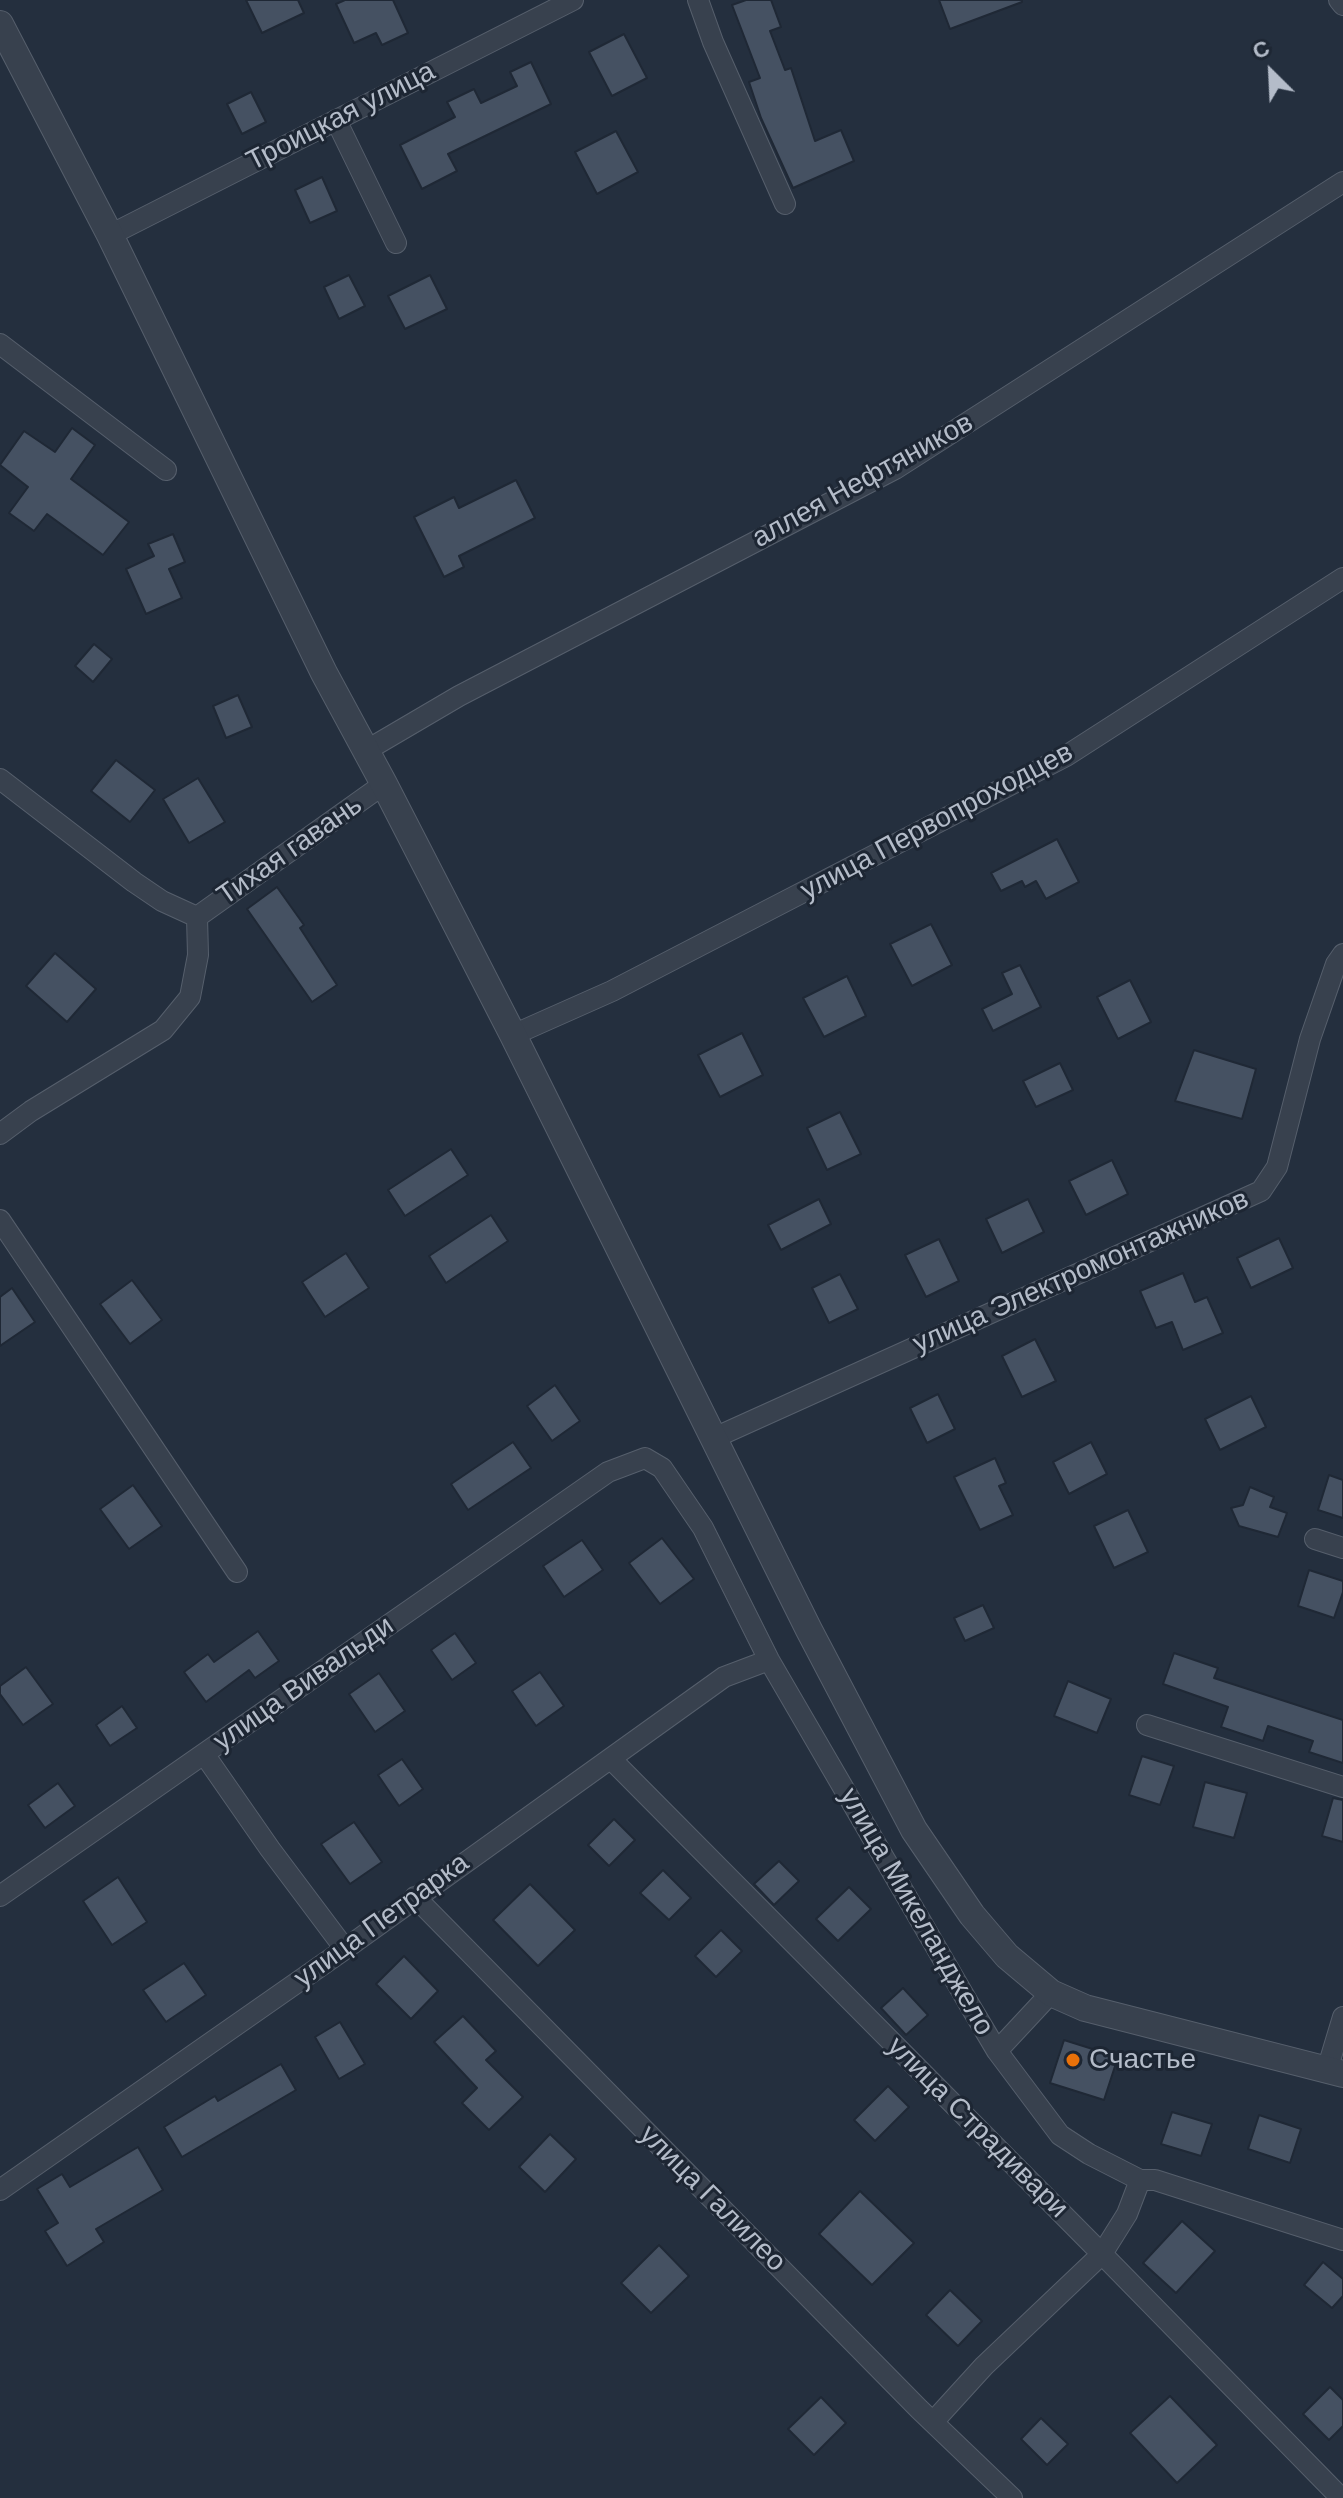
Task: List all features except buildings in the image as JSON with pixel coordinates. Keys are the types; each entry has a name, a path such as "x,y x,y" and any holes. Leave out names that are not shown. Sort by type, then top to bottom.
{"street":[{"name":"Троицкая улица","path":"110,235 573,0"},
{"path":"698,0 713,42 785,204"},
{"path":"1339,0 1343,5"},
{"path":"0,24 110,235 324,673 367,750 513,1035 809,1630 914,1830 972,1915 1007,1956 1051,1993 1085,2008 1335,2072 1343,2017"},
{"path":"336,120 396,243"},
{"name":"аллея Нефтяников","path":"367,750 459,696 895,469 1343,182"},
{"path":"0,344 166,470"},
{"name":"улица Первопроходцев","path":"513,1035 612,991 1066,756 1343,578"},
{"name":"Тихая гавань","path":"0,779 134,882 162,901 197,917 384,784"},
{"path":"0,1134 31,1111 163,1030 190,997 198,955 197,917"},
{"name":"улица Электромонтажников","path":"714,1438 1261,1191 1277,1167 1310,1039 1336,964 1343,954"},
{"path":"0,1220 237,1572"},
{"name":"улица Микеланджело","path":"608,1472 645,1458 662,1468 703,1528 769,1660 997,2051 1060,2135 1140,2180 1155,2180 1343,2240"},
{"name":"улица Вивальди","path":"0,1896 608,1472"},
{"path":"1315,1539 1343,1548"},
{"name":"улица Петрарка","path":"0,2190 345,1949 724,1677 769,1660"},
{"path":"1147,1725 1343,1787"},
{"path":"204,1754 345,1949"},
{"name":"улица Страдивари","path":"611,1759 1341,2498"},
{"name":"улица Галилео","path":"415,1897 933,2422 1012,2498"},
{"path":"997,2051 1051,1993"},
{"path":"933,2422 984,2366 1102,2254 1127,2214 1140,2180"}],"place":[{"name":"Счастье","path":"1073,2060"}]}
